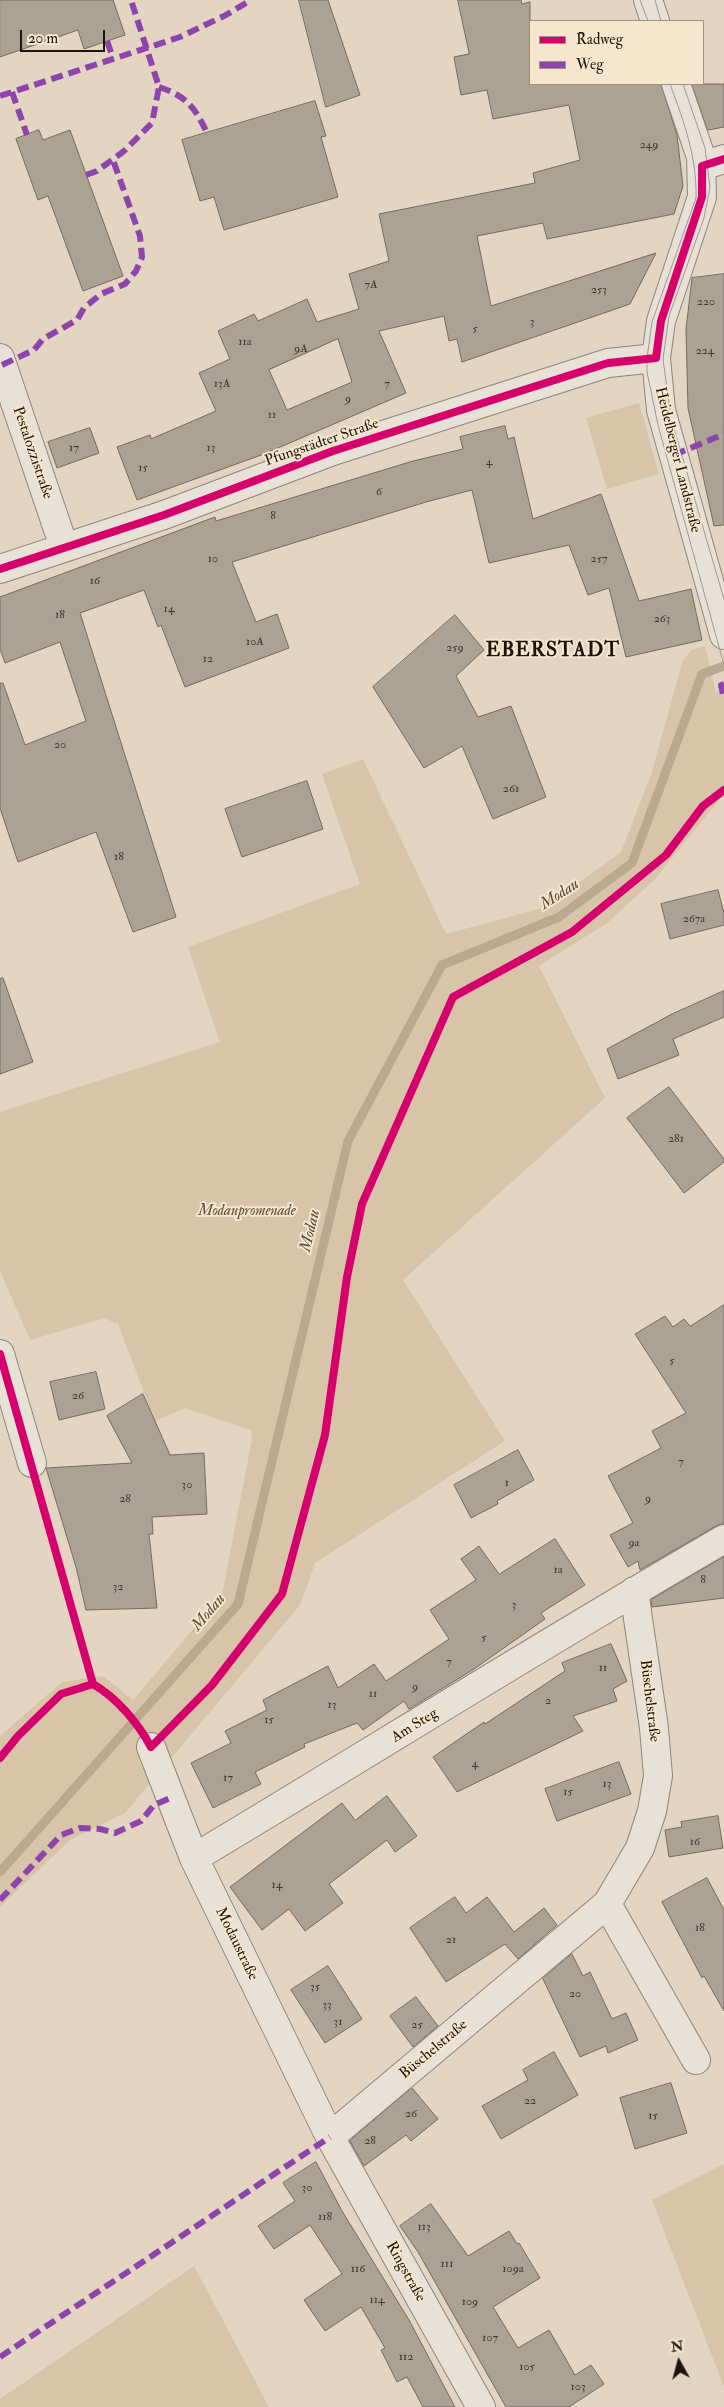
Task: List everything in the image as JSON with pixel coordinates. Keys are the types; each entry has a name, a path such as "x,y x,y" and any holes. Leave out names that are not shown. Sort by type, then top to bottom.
{"street":[{"path":"648,0 655,20"},
{"name":"Heidelberger Landstraße","path":"676,85 713,163 661,322 656,358 661,410 724,635"},
{"name":"Pestalozzistraße","path":"0,358 64,547"},
{"name":"Pfungstädter Straße","path":"0,569 164,515 333,451 608,363 656,358"},
{"path":"0,1354 32,1463"},
{"path":"634,1591 724,1538"},
{"name":"Am Steg","path":"194,1858 634,1591"},
{"name":"Büschelstraße","path":"330,2137 607,1904 640,1848 652,1812 658,1776 654,1728 634,1591"},
{"name":"Modaustraße","path":"151,1747 194,1858 330,2137"},
{"path":"607,1904 696,2060"},
{"name":"Ringstraße","path":"330,2137 481,2407"}],"green space":[{"path":"639,403 659,474 607,489 586,418"},
{"name":"Modaupromenade","path":"705,646 716,692 724,690 724,794 655,879 607,923 539,966 605,1098 403,1280 505,1441 315,1563 300,1605 125,1813 70,1840 0,1907 0,1736 62,1682 103,1676 133,1700 222,1595 252,1439 251,1430 185,1408 155,1421 118,1324 104,1318 30,1340 0,1271 0,1112 220,1042 188,947 360,884 322,774 363,759 446,934 546,907 621,852 651,775 683,660 692,650"},
{"path":"724,2164 724,2387 652,2200"},
{"path":"194,2266 269,2407 0,2407 0,2399"}],"building":[{"path":"0,0 113,0 125,35 84,49 78,30 0,57"},
{"path":"299,0 328,0 360,95 326,107"},
{"path":"458,0 521,0 522,4 530,2 529,85 661,85 677,135 683,186 674,214 547,239 543,223 477,236 491,306 656,253 630,304 462,362 457,339 449,341 444,316 379,331 406,393 264,454 137,500 117,447 150,435 151,439 216,411 199,373 230,359 218,331 254,314 258,321 307,299 317,322 359,309 349,274 389,261 379,214 535,183 533,173 580,160 569,105 493,119 487,90 461,95 454,57 469,54","holes":["338,339 352,382 287,410 269,370"]},
{"path":"724,84 724,127 708,130 692,85"},
{"path":"315,101 326,136 321,137 338,197 224,230 214,197 200,201 182,140"},
{"path":"39,130 43,140 70,130 123,276 83,291 48,196 38,200 16,139"},
{"path":"724,274 724,525 714,526 688,408 686,329 692,278"},
{"path":"505,426 508,439 514,437 533,519 601,494 639,601 691,589 702,640 626,657 609,588 588,595 569,545 489,563 472,490 426,502 232,562 256,622 277,614 289,648 185,687 161,625 158,627 144,590 80,613 176,917 133,932 96,832 18,862 0,808 0,683 3,683 25,745 86,721 60,642 5,663 0,649 0,597 215,517 216,521 413,461 463,449 460,437"},
{"path":"90,428 99,453 57,468 48,442"},
{"path":"455,615 484,650 456,676 478,717 511,706 546,797 493,819 462,746 424,768 373,687"},
{"path":"307,781 323,829 242,857 225,809"},
{"path":"718,890 724,913 724,925 670,939 661,904"},
{"path":"3,978 33,1062 0,1074 0,979"},
{"path":"724,991 724,1017 673,1039 679,1055 618,1079 607,1049 672,1014"},
{"path":"669,1087 724,1159 724,1162 684,1193 627,1118"},
{"path":"724,1305 724,1523 640,1570 638,1561 628,1567 610,1535 633,1523 608,1476 661,1448 652,1431 686,1413 635,1334 665,1316 673,1327 684,1319 690,1326"},
{"path":"96,1372 105,1409 59,1420 50,1382"},
{"path":"143,1394 170,1455 204,1453 207,1514 152,1517 153,1534 149,1534 157,1608 86,1610 76,1567 46,1468 132,1463 107,1416"},
{"path":"518,1450 534,1480 497,1501 498,1504 471,1518 454,1485"},
{"path":"555,1539 585,1585 541,1613 545,1619 474,1669 409,1709 404,1701 363,1730 357,1723 304,1744 305,1747 255,1772 261,1784 213,1808 191,1763 231,1743 225,1731 267,1710 263,1700 328,1666 338,1688 374,1664 386,1681 449,1639 430,1610 476,1580 461,1559 479,1546 499,1574"},
{"path":"724,1557 724,1598 652,1607 651,1600"},
{"path":"611,1644 627,1681 613,1689 617,1701 573,1716 583,1731 457,1792 433,1757 565,1671 562,1663"},
{"path":"619,1762 631,1794 557,1821 545,1789"},
{"path":"387,1796 417,1836 395,1852 387,1840 329,1884 343,1903 305,1931 289,1909 262,1930 230,1887 342,1803 355,1820"},
{"path":"718,1816 723,1848 669,1857 665,1830 682,1827 681,1822"},
{"path":"707,1878 724,1910 724,2011 704,1976 702,1978 662,1902"},
{"path":"455,1897 466,1913 487,1897 514,1932 544,1908 557,1925 518,1959 505,1944 446,1982 410,1928"},
{"path":"572,1954 583,1976 590,1972 612,2019 626,2013 638,2040 608,2053 606,2046 580,2057 543,1979"},
{"path":"328,1966 362,2019 325,2043 291,1990"},
{"path":"416,1997 438,2026 413,2047 390,2016"},
{"path":"554,2052 578,2095 501,2139 482,2106 528,2080 523,2070"},
{"path":"671,2083 687,2133 635,2149 620,2098"},
{"path":"412,2088 438,2119 411,2141 406,2135 364,2166 350,2141"},
{"path":"316,2162 342,2211 409,2320 455,2407 423,2407 407,2377 397,2382 381,2350 385,2348 361,2307 325,2331 304,2300 342,2274 310,2225 274,2249 258,2226 295,2201 283,2183"},
{"path":"431,2204 468,2256 509,2231 517,2244 519,2243 540,2278 493,2307 518,2348 549,2330 575,2375 591,2365 604,2384 569,2407 506,2407 418,2252 400,2226"}],"waterway":[{"name":"Modau","path":"0,1872 238,1604 348,1141 442,965 559,917 632,863 702,674 724,666"}],"tram line":[{"path":"640,0 648,20"},
{"path":"655,0 661,20"},
{"path":"670,85 685,126 692,154 696,198 652,322 647,372 658,425 724,665"},
{"path":"683,85 705,148 710,187 704,218 669,316 663,359 671,418 724,599"}],"marked path":[{"path":"86,175 97,171 124,151 152,123 159,87 131,0"},
{"path":"0,96 180,37 226,15 251,0"},
{"path":"107,41 113,58"},
{"path":"159,87 176,94 189,104 194,109 207,133"},
{"path":"12,92 27,135"},
{"path":"2,365 34,350 43,339 77,320 84,308 101,294 125,284 136,271 142,257 140,236 113,160"},
{"path":"674,455 724,434"},
{"path":"724,684 721,685 724,699"},
{"path":"0,1900 61,1835 80,1828 100,1829 115,1833 141,1821 154,1805 170,1798"},
{"path":"0,2357 330,2137"}],"cycle path":[{"path":"0,569 164,515 333,451 608,363 656,358 661,321 702,197 702,166 724,159"},
{"path":"0,1354 93,1684 110,1696 126,1712 140,1729 151,1747 212,1685 282,1594 325,1435 347,1277 362,1204 453,997 572,932 666,855 703,806 724,790"},
{"path":"0,1758 18,1736 61,1694 93,1684"}],"district":[{"name":"EBERSTADT","path":"553,652"}]}
